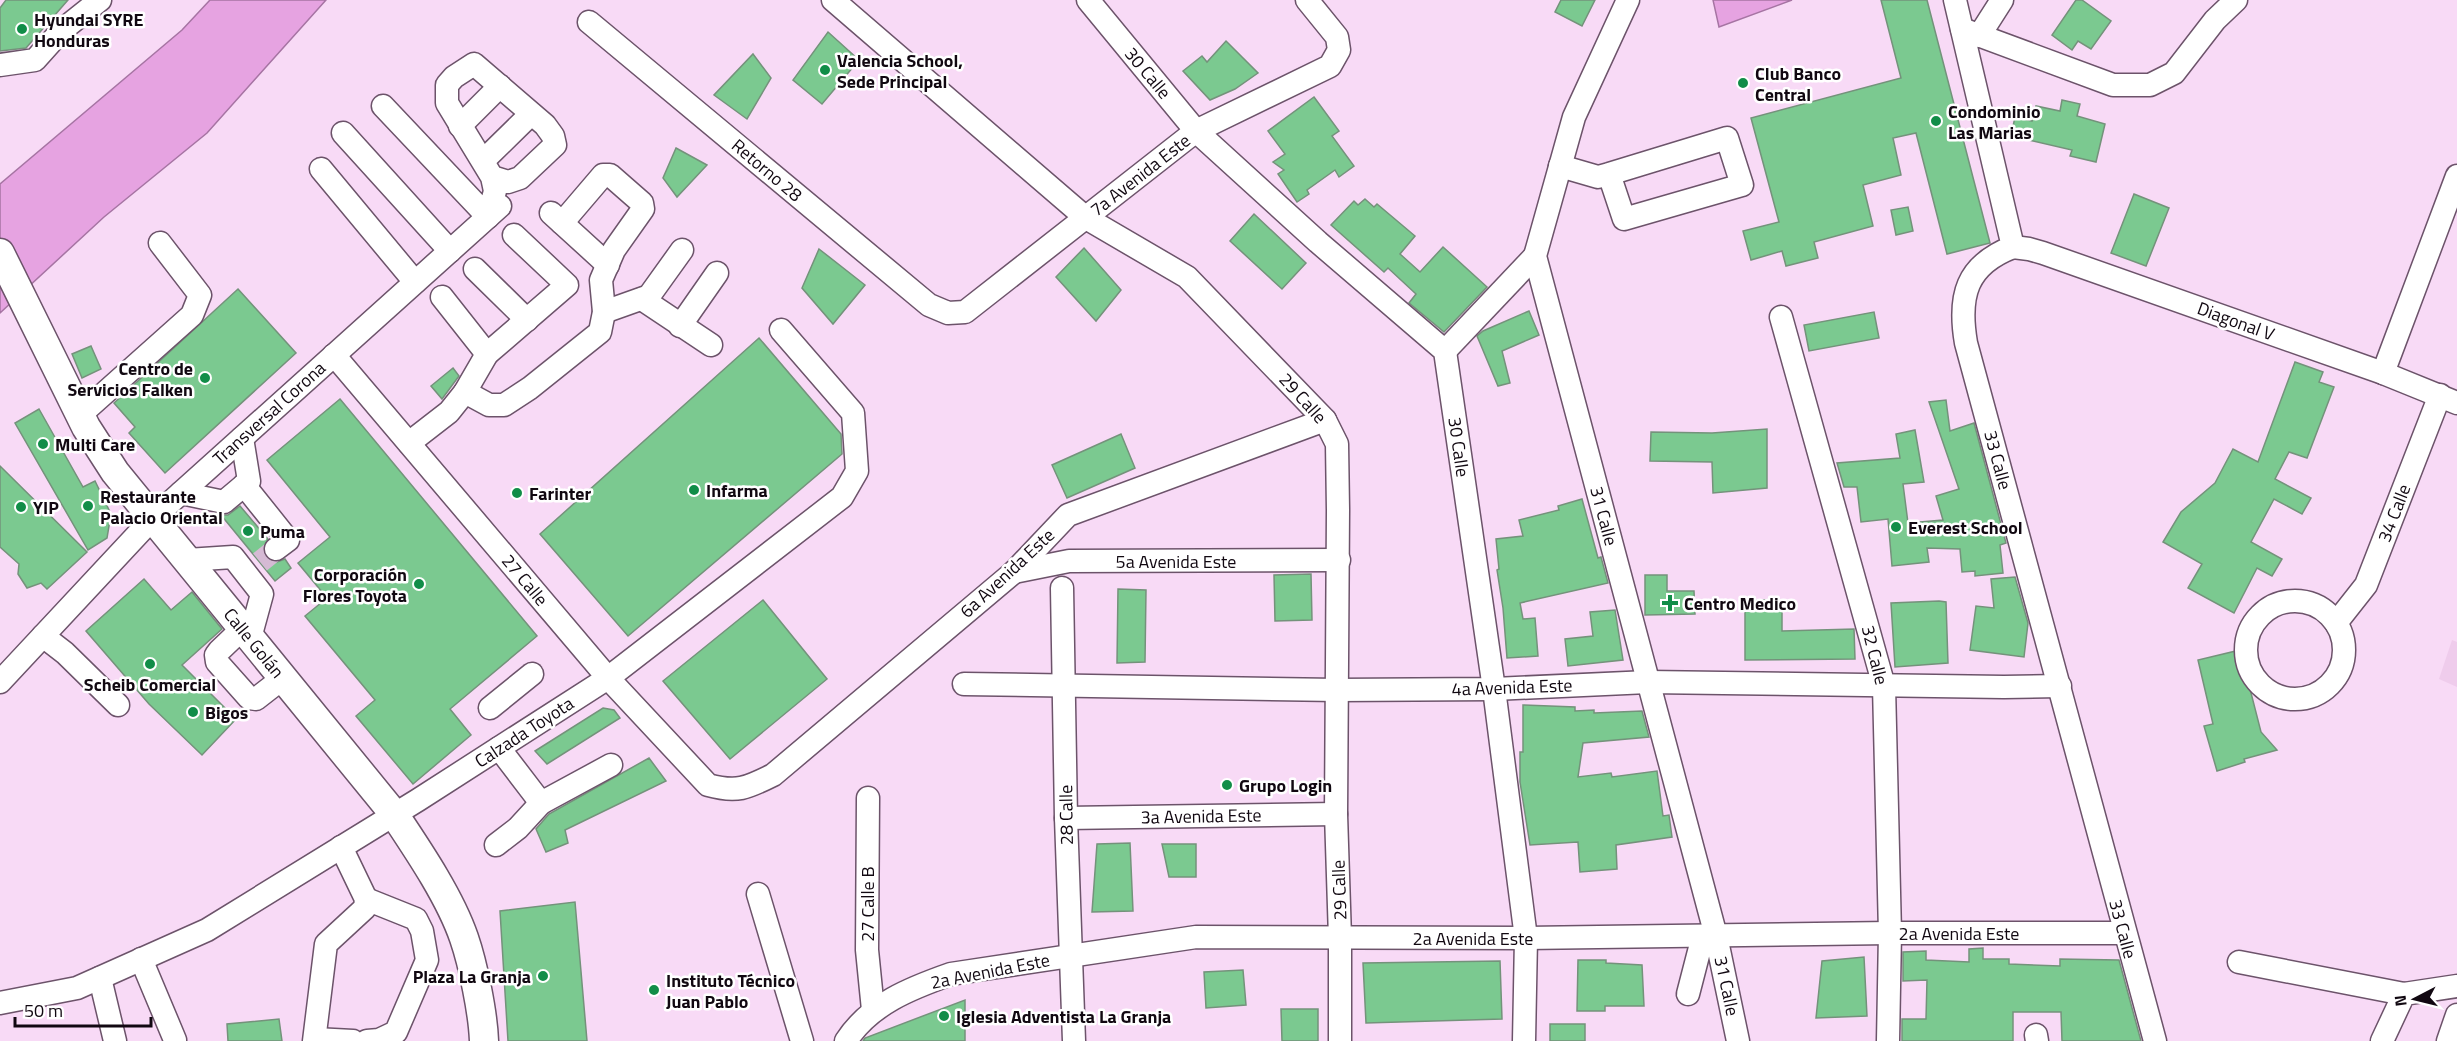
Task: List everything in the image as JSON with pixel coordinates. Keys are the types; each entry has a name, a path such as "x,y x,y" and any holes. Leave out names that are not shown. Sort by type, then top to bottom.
{"main road":[{"name":"Calle Golán","path":"0,253 80,415 115,472 394,814 423,857 464,938 483,1022 484,1041"}],"street":[{"path":"0,65 35,60 61,31 100,0"},
{"name":"29 Calle","path":"833,0 1086,218 1187,277 1325,420 1337,444 1339,560 1336,814 1340,938 1340,1041"},
{"name":"30 Calle","path":"1088,0 1196,131 1318,242 1445,351 1494,689 1526,938 1524,1041"},
{"name":"7a Avenida Este","path":"948,313 964,312 1196,131 1330,66 1339,50 1336,37 1307,0"},
{"path":"1445,351 1535,256 1574,117 1628,0"},
{"path":"1955,0 1971,32 2013,247"},
{"path":"1971,32 2002,0"},
{"path":"1971,32 2113,85 2150,85 2174,74 2215,20 2236,0"},
{"name":"Retorno 28","path":"589,22 929,305 948,313"},
{"path":"488,169 508,182 520,178 555,145 554,136 545,125 474,64 454,77 447,85 447,103 488,169 495,191 494,211"},
{"path":"460,126 500,86"},
{"path":"383,106 494,211"},
{"path":"488,169 531,114"},
{"path":"343,133 450,251"},
{"path":"1560,166 1598,177 1727,138 1742,185 1624,219 1609,174"},
{"path":"321,169 415,282"},
{"path":"465,392 489,405 504,405 530,388 600,332 604,312 601,280 608,265 614,250 643,209 642,204 610,175 603,175 557,218 608,265"},
{"path":"2383,374 2457,176"},
{"name":"Transversal Corona","path":"0,682 153,518 494,211"},
{"path":"409,443 449,412 465,392 487,354 567,285 514,235"},
{"path":"80,415 192,315 200,295 160,243"},
{"name":"Diagonal V","path":"2013,247 2043,253 2448,399"},
{"name":"33 Calle","path":"2013,247 1984,261 1975,273 1963,302 1963,324 2154,1041"},
{"path":"604,312 649,296 682,250"},
{"name":"31 Calle","path":"1535,256 1648,682 1709,936 1738,1041"},
{"path":"475,269 527,320"},
{"path":"680,326 717,273"},
{"path":"442,297 487,354"},
{"path":"642,299 711,345"},
{"name":"32 Calle","path":"1781,317 1884,686 1890,933 1888,1041"},
{"name":"Calzada Toyota","path":"0,1003 77,988 207,930 608,678 842,497 857,471 853,413 781,330"},
{"name":"27 Calle","path":"334,355 608,678 708,785 727,790"},
{"name":"34 Calle","path":"2336,623 2366,585 2448,399"},
{"name":"6a Avenida Este","path":"727,790 750,787 773,775 1014,572 1068,515 1325,420"},
{"path":"181,493 224,502 249,481 242,438"},
{"path":"187,560 233,557 261,561 288,540 244,485"},
{"path":"1068,515 1062,534 1062,544 1069,561"},
{"name":"5a Avenida Este","path":"1014,572 1069,561 1339,560"},
{"path":"261,561 262,594 246,633 219,651 216,656 218,662 249,698 256,699 283,678"},
{"name":"28 Calle","path":"1062,588 1069,956 1074,1041"},
{"path":"2305,602 2326,612 2336,623 2343,638 2344,655 2340,671 2330,685 2316,694 2300,699 2284,698 2269,691 2256,680 2246,649 2249,634 2257,620 2268,609 2282,603 2305,602"},
{"path":"43,636 118,705"},
{"path":"532,674 487,704 505,744 541,803"},
{"name":"4a Avenida Este","path":"963,684 1337,690 1494,689 1648,682 2060,686"},
{"path":"496,845 518,828 541,803 611,765"},
{"name":"27 Calle B","path":"868,798 867,950 873,1010"},
{"name":"3a Avenida Este","path":"1066,818 1336,814"},
{"path":"341,847 366,899 365,908 326,944 315,1040 353,1041"},
{"path":"758,894 802,1041"},
{"path":"366,899 416,919 422,931 427,960 396,1032 379,1040 368,1041"},
{"name":"2a Avenida Este","path":"846,1041 873,1010 921,984 951,974 1196,937 1526,938 1890,933 2124,933"},
{"path":"1688,994 1709,936"},
{"path":"141,959 175,1040"},
{"path":"2239,962 2404,994 2457,986"},
{"path":"100,978 115,1041"},
{"path":"2382,1041 2404,994"},
{"path":"2448,1041 2457,1015"}],"shaded area":[{"path":"210,0 326,0 207,133 104,217 0,313 0,184 182,30"},
{"path":"1713,0 1792,0 1719,27"},
{"path":"2452,640 2457,642 2457,687 2439,679"}],"building":[{"name":"Hyundai SYRE Honduras","path":"6,0 68,0 26,48 0,51 0,8"},
{"path":"1561,0 1595,0 1582,26 1555,12"},
{"path":"1881,0 1927,0 1990,243 1947,254 1916,133 1893,138 1901,175 1863,185 1873,226 1814,242 1818,258 1786,266 1782,251 1751,260 1743,231 1779,222 1751,118 1901,78"},
{"path":"2076,0 2082,0 2111,21 2091,49 2078,41 2072,50 2052,35"},
{"name":"Valencia School, Sede Principal","path":"828,32 859,60 822,104 793,80"},
{"path":"1226,41 1258,73 1235,89 1210,100 1183,71 1202,56 1207,62"},
{"path":"753,54 771,78 747,119 714,95"},
{"path":"1314,97 1339,131 1332,136 1354,166 1339,177 1335,170 1307,190 1309,194 1297,202 1278,174 1284,170 1273,162 1285,154 1268,131"},
{"path":"2062,100 2080,104 2077,116 2105,124 2096,162 2070,156 2072,150 2011,136 2015,117 2032,121 2036,106 2060,111"},
{"path":"676,148 707,165 677,197 663,178"},
{"path":"2134,194 2169,208 2146,266 2111,253"},
{"path":"1365,199 1374,207 1377,204 1415,236 1400,254 1420,272 1443,247 1487,287 1444,332 1409,303 1416,294 1388,268 1384,272 1331,225 1354,201 1358,205"},
{"path":"1908,207 1913,231 1896,235 1891,210"},
{"path":"1254,214 1306,263 1282,289 1230,241"},
{"path":"1084,248 1121,290 1096,321 1056,277"},
{"path":"819,249 865,285 833,324 802,288"},
{"name":"Centro de Servicios Falken","path":"238,289 296,353 165,473 129,433 135,427 114,403"},
{"path":"1529,311 1539,335 1502,351 1510,383 1498,386 1477,336 1483,331"},
{"path":"1874,312 1879,338 1809,351 1804,325"},
{"name":"Infarma","path":"759,338 841,434 842,454 628,636 540,534"},
{"path":"91,346 101,369 82,378 72,354"},
{"path":"2295,362 2323,372 2319,382 2334,387 2307,458 2289,452 2275,479 2311,498 2302,514 2274,499 2251,542 2282,559 2272,576 2257,568 2234,613 2188,588 2202,564 2163,542 2181,512 2215,483 2233,449 2258,462"},
{"path":"453,368 459,376 442,399 431,386"},
{"name":"Corporación Flores Toyota","path":"340,399 537,636 450,709 471,735 413,784 356,716 375,700 305,616 327,598 298,563 330,537 267,460"},
{"path":"1946,400 1950,431 1974,423 2006,543 2000,545 2003,573 1975,576 1975,571 1962,572 1960,549 1927,548 1929,562 1892,566 1888,519 1861,522 1857,487 1844,487 1837,463 1900,458 1896,434 1915,430 1924,482 1903,484 1908,523 1943,520 1936,496 1959,489 1929,402"},
{"path":"39,409 83,487 95,481 111,514 107,538 88,550 15,423"},
{"path":"1767,429 1767,488 1713,493 1712,462 1650,461 1651,432 1712,433"},
{"path":"1121,434 1135,468 1067,498 1052,465"},
{"name":"YIP","path":"0,466 87,552 47,589 41,583 27,588 18,574 19,564 0,547"},
{"path":"1582,499 1598,558 1601,557 1608,583 1520,603 1523,619 1535,618 1538,656 1507,658 1497,570 1499,569 1496,539 1523,536 1519,520 1559,510 1558,506"},
{"name":"Puma","path":"240,506 268,539 263,550 266,558 277,562 285,559 291,568 275,581 221,515 228,515"},
{"path":"1311,574 1312,620 1275,621 1274,575"},
{"name":"Centro Medico","path":"1645,575 1667,575 1667,591 1694,591 1695,614 1645,615"},
{"path":"2015,577 2028,623 2024,657 1970,650 1976,606 1994,608 1991,579"},
{"name":"Scheib Comercial","path":"144,579 171,610 192,592 222,629 182,665 236,719 202,755 149,704 86,631"},
{"path":"1118,589 1146,590 1145,662 1117,663"},
{"path":"763,600 827,679 730,759 663,681"},
{"path":"1745,600 1782,600 1782,631 1854,629 1855,659 1745,660"},
{"path":"1946,602 1948,663 1895,667 1891,603"},
{"path":"1615,610 1623,660 1568,666 1565,639 1593,636 1590,612"},
{"path":"2240,650 2261,732 2277,750 2244,759 2245,762 2217,771 2204,726 2213,724 2198,660"},
{"path":"1523,705 1575,707 1575,711 1594,710 1594,713 1642,711 1649,737 1583,743 1578,777 1611,773 1612,777 1657,771 1663,816 1669,815 1672,837 1616,845 1617,869 1580,872 1578,842 1530,845 1520,782 1520,752 1523,752"},
{"path":"603,708 614,710 620,718 547,764 535,751"},
{"path":"649,758 666,781 565,830 568,843 546,852 536,829 549,814"},
{"path":"1130,843 1133,911 1092,912 1097,844"},
{"path":"1162,844 1196,844 1196,877 1169,877"},
{"name":"Plaza La Granja","path":"575,902 587,1041 508,1041 500,911"},
{"path":"1983,948 1983,959 2009,959 2009,964 2060,966 2060,959 2119,960 2141,1041 2062,1041 2061,1012 2013,1012 2013,1041 1902,1041 1902,1019 1926,1019 1927,980 1903,981 1903,952 1926,951 1926,960 1969,962 1969,949"},
{"path":"1864,957 1867,1016 1816,1018 1822,961"},
{"path":"1578,960 1606,960 1606,963 1642,965 1644,1006 1605,1006 1605,1011 1577,1011"},
{"path":"1500,961 1502,1019 1366,1023 1363,963"},
{"path":"1243,970 1246,1005 1206,1008 1204,972"},
{"name":"Iglesia Adventista La Granja","path":"965,1000 965,1041 863,1041 865,1038"},
{"path":"1281,1009 1318,1009 1318,1041 1282,1041"},
{"path":"279,1019 282,1041 228,1041 227,1024"},
{"path":"1550,1024 1585,1024 1585,1041 1550,1041"}],"tunnel":[{"path":"260,562 276,549"}],"place":[{"name":"Hyundai SYRE Honduras","path":"22,29"},
{"name":"Valencia School, Sede Principal","path":"825,70"},
{"name":"Club Banco Central","path":"1743,83"},
{"name":"Condominio Las Marias","path":"1936,121"},
{"name":"Centro de Servicios Falken","path":"205,378"},
{"name":"Multi Care","path":"43,444"},
{"name":"Infarma","path":"694,490"},
{"name":"Farinter","path":"517,493"},
{"name":"Restaurante Palacio Oriental","path":"88,506"},
{"name":"YIP","path":"21,507"},
{"name":"Everest School","path":"1896,527"},
{"name":"Puma","path":"248,531"},
{"name":"Corporación Flores Toyota","path":"419,584"},
{"name":"Centro Medico","path":"1670,603"},
{"name":"Scheib Comercial","path":"150,664"},
{"name":"Bigos","path":"193,712"},
{"name":"Grupo Login","path":"1227,785"},
{"name":"Plaza La Granja","path":"543,976"},
{"name":"Instituto Técnico Juan Pablo","path":"654,990"},
{"name":"Iglesia Adventista La Granja","path":"944,1016"}]}
